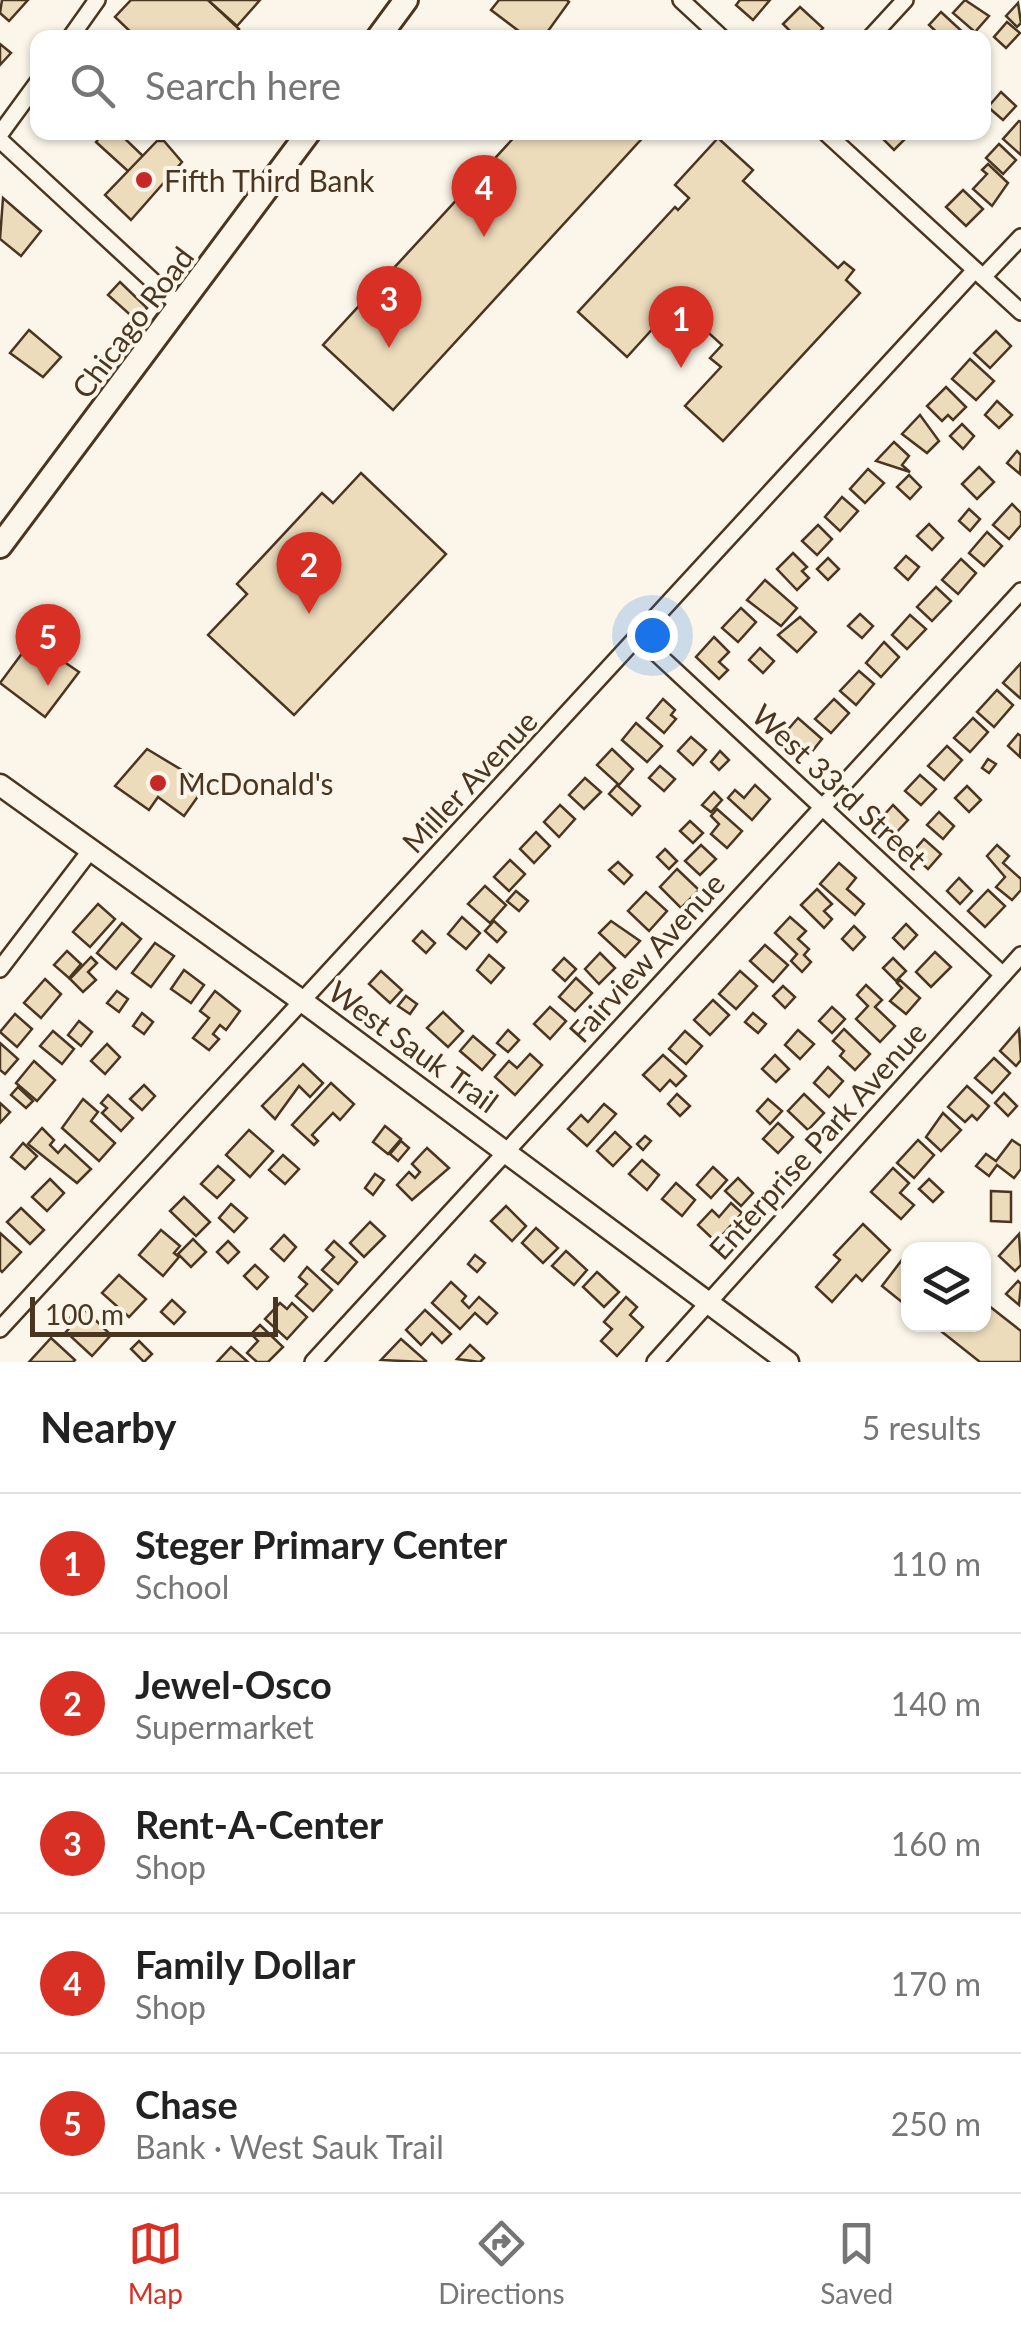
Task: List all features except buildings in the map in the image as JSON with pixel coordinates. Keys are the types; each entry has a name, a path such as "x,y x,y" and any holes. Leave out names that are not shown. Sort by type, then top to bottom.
{"main road":[{"path":"384,30 406,0"},
{"name":"Chicago Road","path":"0,546 304,140"},
{"name":"West Sauk Trail","path":"0,784 302,1001 788,1362"}],"street":[{"path":"75,30 96,0"},
{"path":"681,0 713,30"},
{"path":"877,30 905,0"},
{"path":"30,94 0,137 182,308"},
{"path":"834,140 1021,312"},
{"name":"Miller Avenue","path":"0,1328 979,274 1021,237"},
{"name":"Fairview Avenue","path":"312,1362 1021,592"},
{"name":"West 33rd Street","path":"640,638 1002,975"},
{"path":"0,969 90,850"},
{"name":"Enterprise Park Avenue","path":"655,1362 1021,955"}],"place":[{"name":"Fifth Third Bank","path":"144,180"},
{"name":"Family Dollar","path":"484,237"},
{"name":"Rent-A-Center","path":"389,348"},
{"name":"Steger Primary Center","path":"681,368"},
{"name":"Jewel-Osco","path":"309,614"},
{"name":"Chase","path":"48,686"},
{"name":"McDonald's","path":"158,783"}]}
